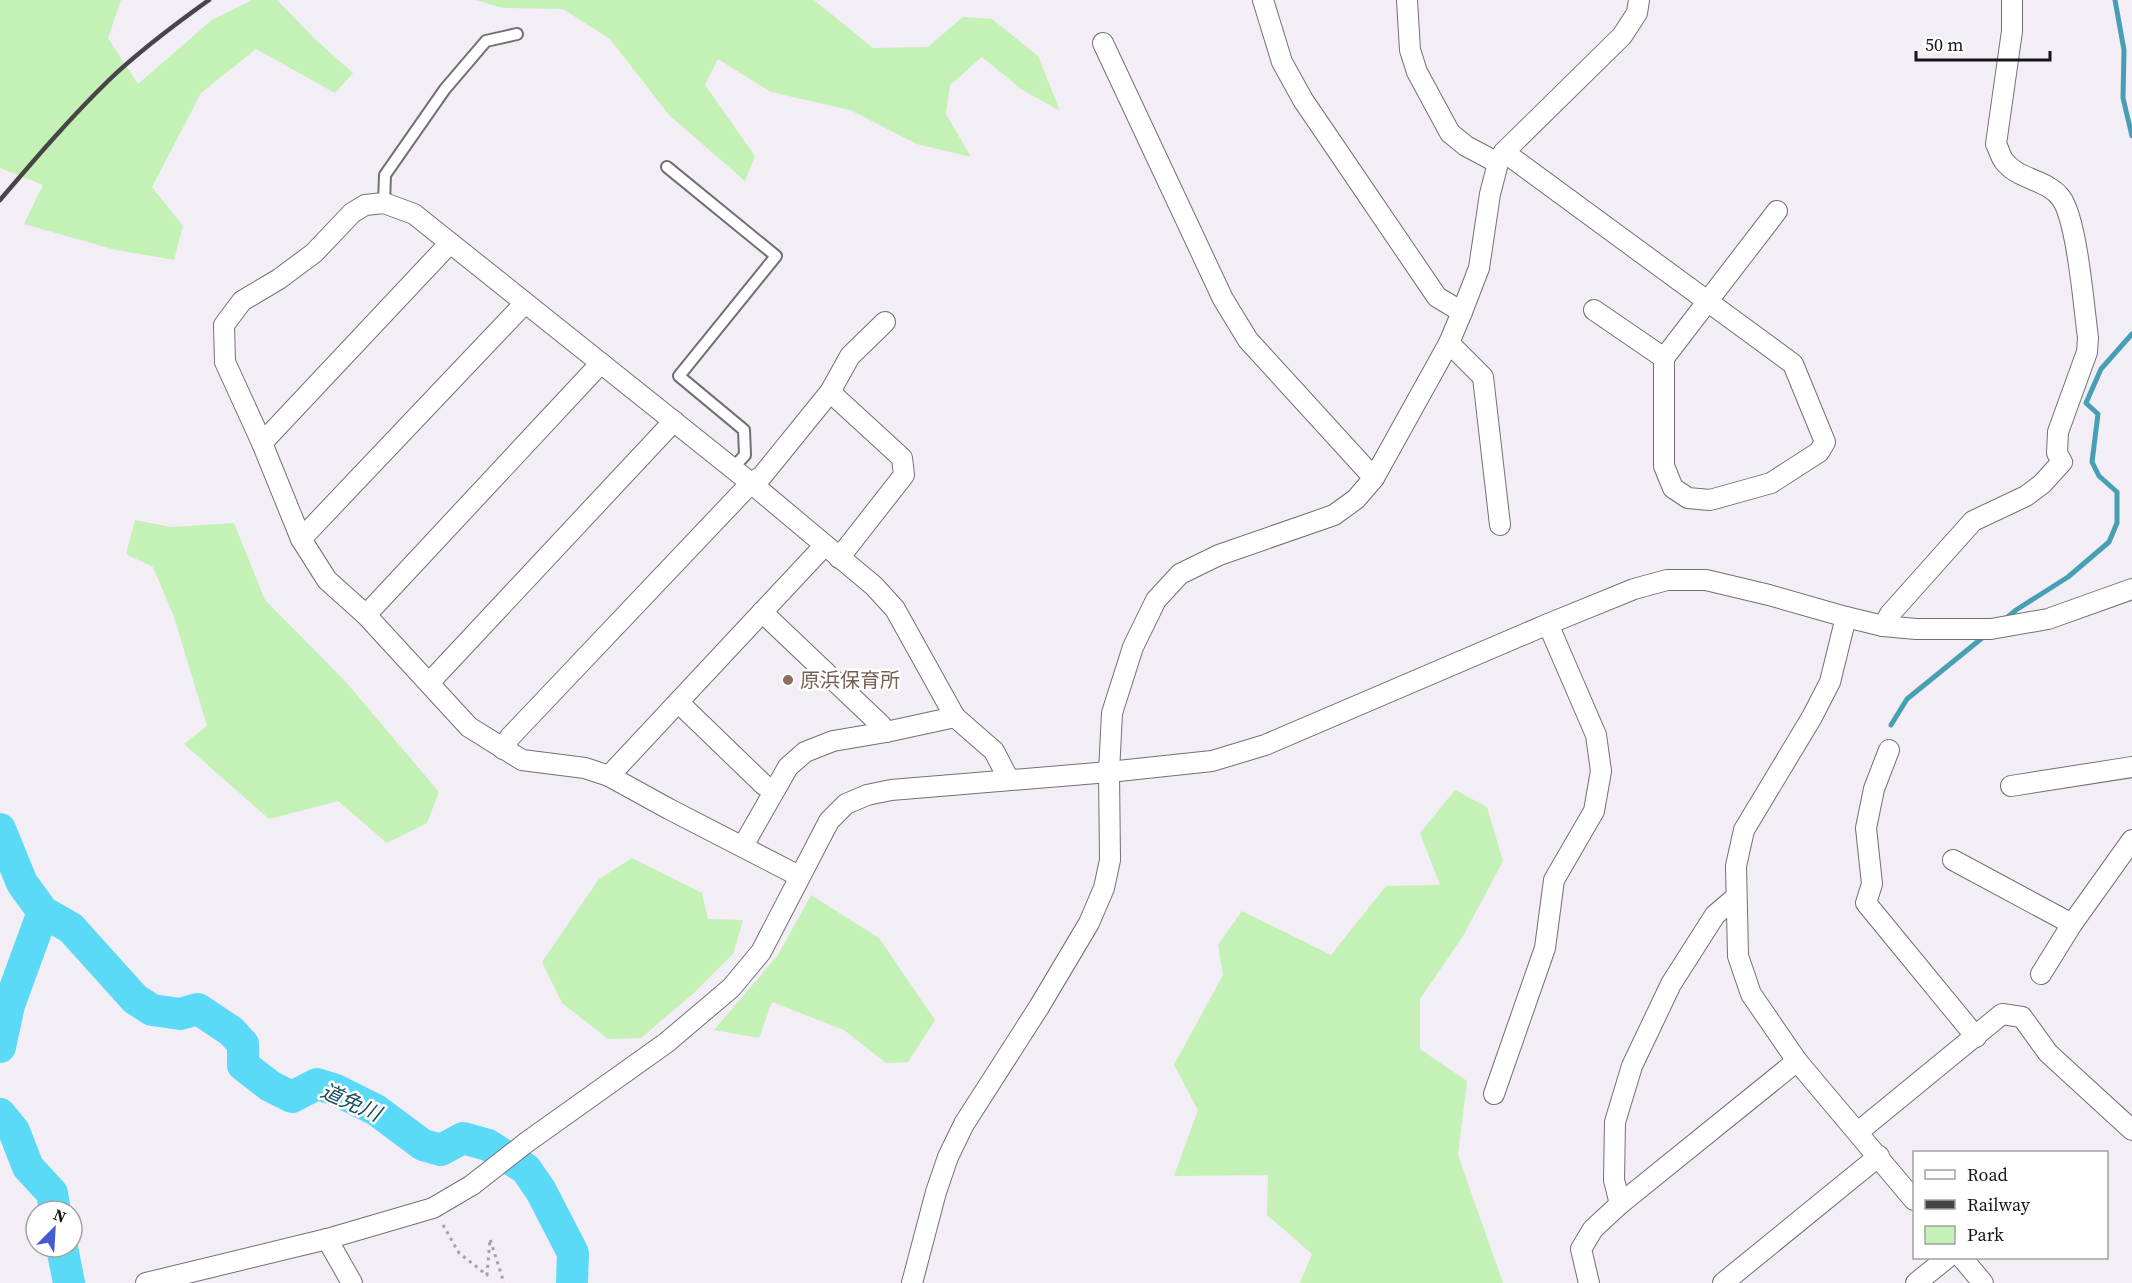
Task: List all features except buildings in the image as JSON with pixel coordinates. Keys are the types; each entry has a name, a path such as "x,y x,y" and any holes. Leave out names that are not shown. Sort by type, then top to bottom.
{"street":[{"path":"1263,0 1282,62 1303,100 1437,297 1462,312"},
{"path":"1407,0 1410,50 1417,72 1450,133 1466,146 1501,157 1708,302 1793,364 1825,442 1819,452 1771,483 1710,500 1688,498 1673,488 1664,466 1664,358 1708,302 1778,212"},
{"path":"912,1283 936,1192 948,1157 964,1124 1039,1007 1089,923 1104,888 1110,860 1109,772 1112,713 1133,647 1156,600 1180,574 1219,555 1334,515 1356,499 1374,478 1449,343 1462,312 1479,268 1490,194 1501,157 1622,36 1637,14 1639,0"},
{"path":"1883,626 1890,614 1973,521 2026,496 2042,484 2062,462 2056,453 2058,432 2087,352 2088,338 2071,217 2061,198 2048,186 2019,174 2004,162 1996,144 2012,31 2012,0"},
{"path":"1103,43 1223,299 1248,340 1374,478"},
{"path":"799,876 609,776 585,768 522,760 469,727 366,615 327,580 301,539 262,442 225,362 224,325 242,301 279,279 314,253 352,213 365,205 384,203 414,214 733,468 874,586 895,609 955,717 994,751 1009,780"},
{"path":"262,442 450,243"},
{"path":"301,539 525,303"},
{"path":"1594,310 1664,358"},
{"path":"503,749 518,729 751,483 762,476 830,392 850,356 885,322"},
{"path":"1449,343 1484,377 1500,525"},
{"path":"366,615 601,363"},
{"path":"609,776 762,612 832,552 904,475 902,458 830,392"},
{"path":"429,682 674,421"},
{"path":"146,1283 185,1279 433,1208 472,1185 527,1142 666,1043 731,988 760,952 829,821 846,804 867,795 891,790 1212,761 1265,745 1548,624 1634,589 1668,580 1706,580 1769,595 1846,618 1883,626 1916,628 1991,629 2048,618 2132,589"},
{"path":"762,612 886,732"},
{"path":"1846,618 1830,682 1812,717 1744,830 1736,866 1738,956 1751,994 1797,1061 1913,1199"},
{"path":"1494,1094 1545,948 1554,880 1594,811 1601,771 1596,735 1548,624"},
{"path":"678,702 764,785 775,790"},
{"path":"743,846 788,767 804,752 833,741 955,717"},
{"path":"1889,750 1874,789 1866,828 1872,884 1866,903 1976,1037"},
{"path":"2011,786 2132,768"},
{"path":"2041,974 2072,924 2132,840"},
{"path":"1953,860 2072,924"},
{"path":"1620,1204 1614,1180 1615,1122 1632,1066 1677,974 1715,915 1735,898"},
{"path":"1858,1132 2002,1014 2022,1017 2048,1053 2132,1130"},
{"path":"1589,1283 1581,1249 1593,1229 1620,1204 1797,1061"},
{"path":"1723,1283 1879,1156"},
{"path":"327,1239 352,1283"},
{"path":"1916,1283 1945,1259"},
{"path":"1964,1259 1983,1283"}],"lane":[{"path":"384,203 385,175 445,89 486,41 517,34"},
{"path":"667,167 776,256 680,376 744,430 745,455 733,468"}],"path":[{"path":"433,1208 459,1253 487,1275 490,1239 504,1283"}],"green space":[{"path":"0,0 121,0 108,38 138,84 212,20 252,0 277,0 316,40 353,73 335,93 256,49 201,93 152,187 183,226 174,260 112,249 24,224 43,185 0,168"},
{"path":"476,0 814,0 873,48 928,47 963,17 992,19 1038,56 1060,111 1021,89 982,57 950,85 946,114 971,157 917,144 850,110 771,92 718,59 705,85 755,156 745,181 669,115 610,39 563,9 503,8"},
{"path":"135,520 171,527 234,523 265,600 345,681 439,792 427,823 387,843 338,801 269,819 184,744 207,726 174,617 153,567 126,554"},
{"path":"1455,790 1487,807 1503,861 1463,936 1420,999 1420,1049 1467,1081 1458,1155 1503,1283 1300,1283 1312,1254 1267,1215 1268,1175 1174,1176 1198,1110 1174,1065 1223,975 1218,945 1242,911 1331,955 1386,886 1440,885 1420,833"},
{"path":"632,858 702,893 708,919 743,920 733,954 694,993 641,1038 608,1039 562,1003 542,962 599,879"},
{"path":"811,895 879,938 935,1020 908,1062 886,1063 844,1030 772,1002 759,1038 714,1030 778,955"}],"waterway":[{"path":"2115,0 2124,50 2123,98 2132,136"},
{"path":"2003,621 2016,610 2068,577 2109,542 2117,523 2117,492 2099,476 2092,462 2098,414 2086,403 2101,369 2132,334"},
{"path":"1891,725 1907,699 1987,634"},
{"name":"道免川","path":"0,829 22,883 43,912 71,928 135,999 152,1010 180,1014 198,1009 231,1031 243,1044 243,1065 270,1086 292,1097 317,1084 336,1090 376,1110 423,1145 441,1150 463,1138 488,1145 526,1169 541,1191 573,1253 572,1283"},
{"path":"0,1047 9,1005 43,912"},
{"path":"0,1114 14,1131 28,1167 52,1193 53,1199"},
{"path":"64,1259 69,1283"}],"railway":[{"path":"0,200 66,124 108,81 132,59 209,0"}],"place":[{"name":"原浜保育所","path":"788,680"}]}
